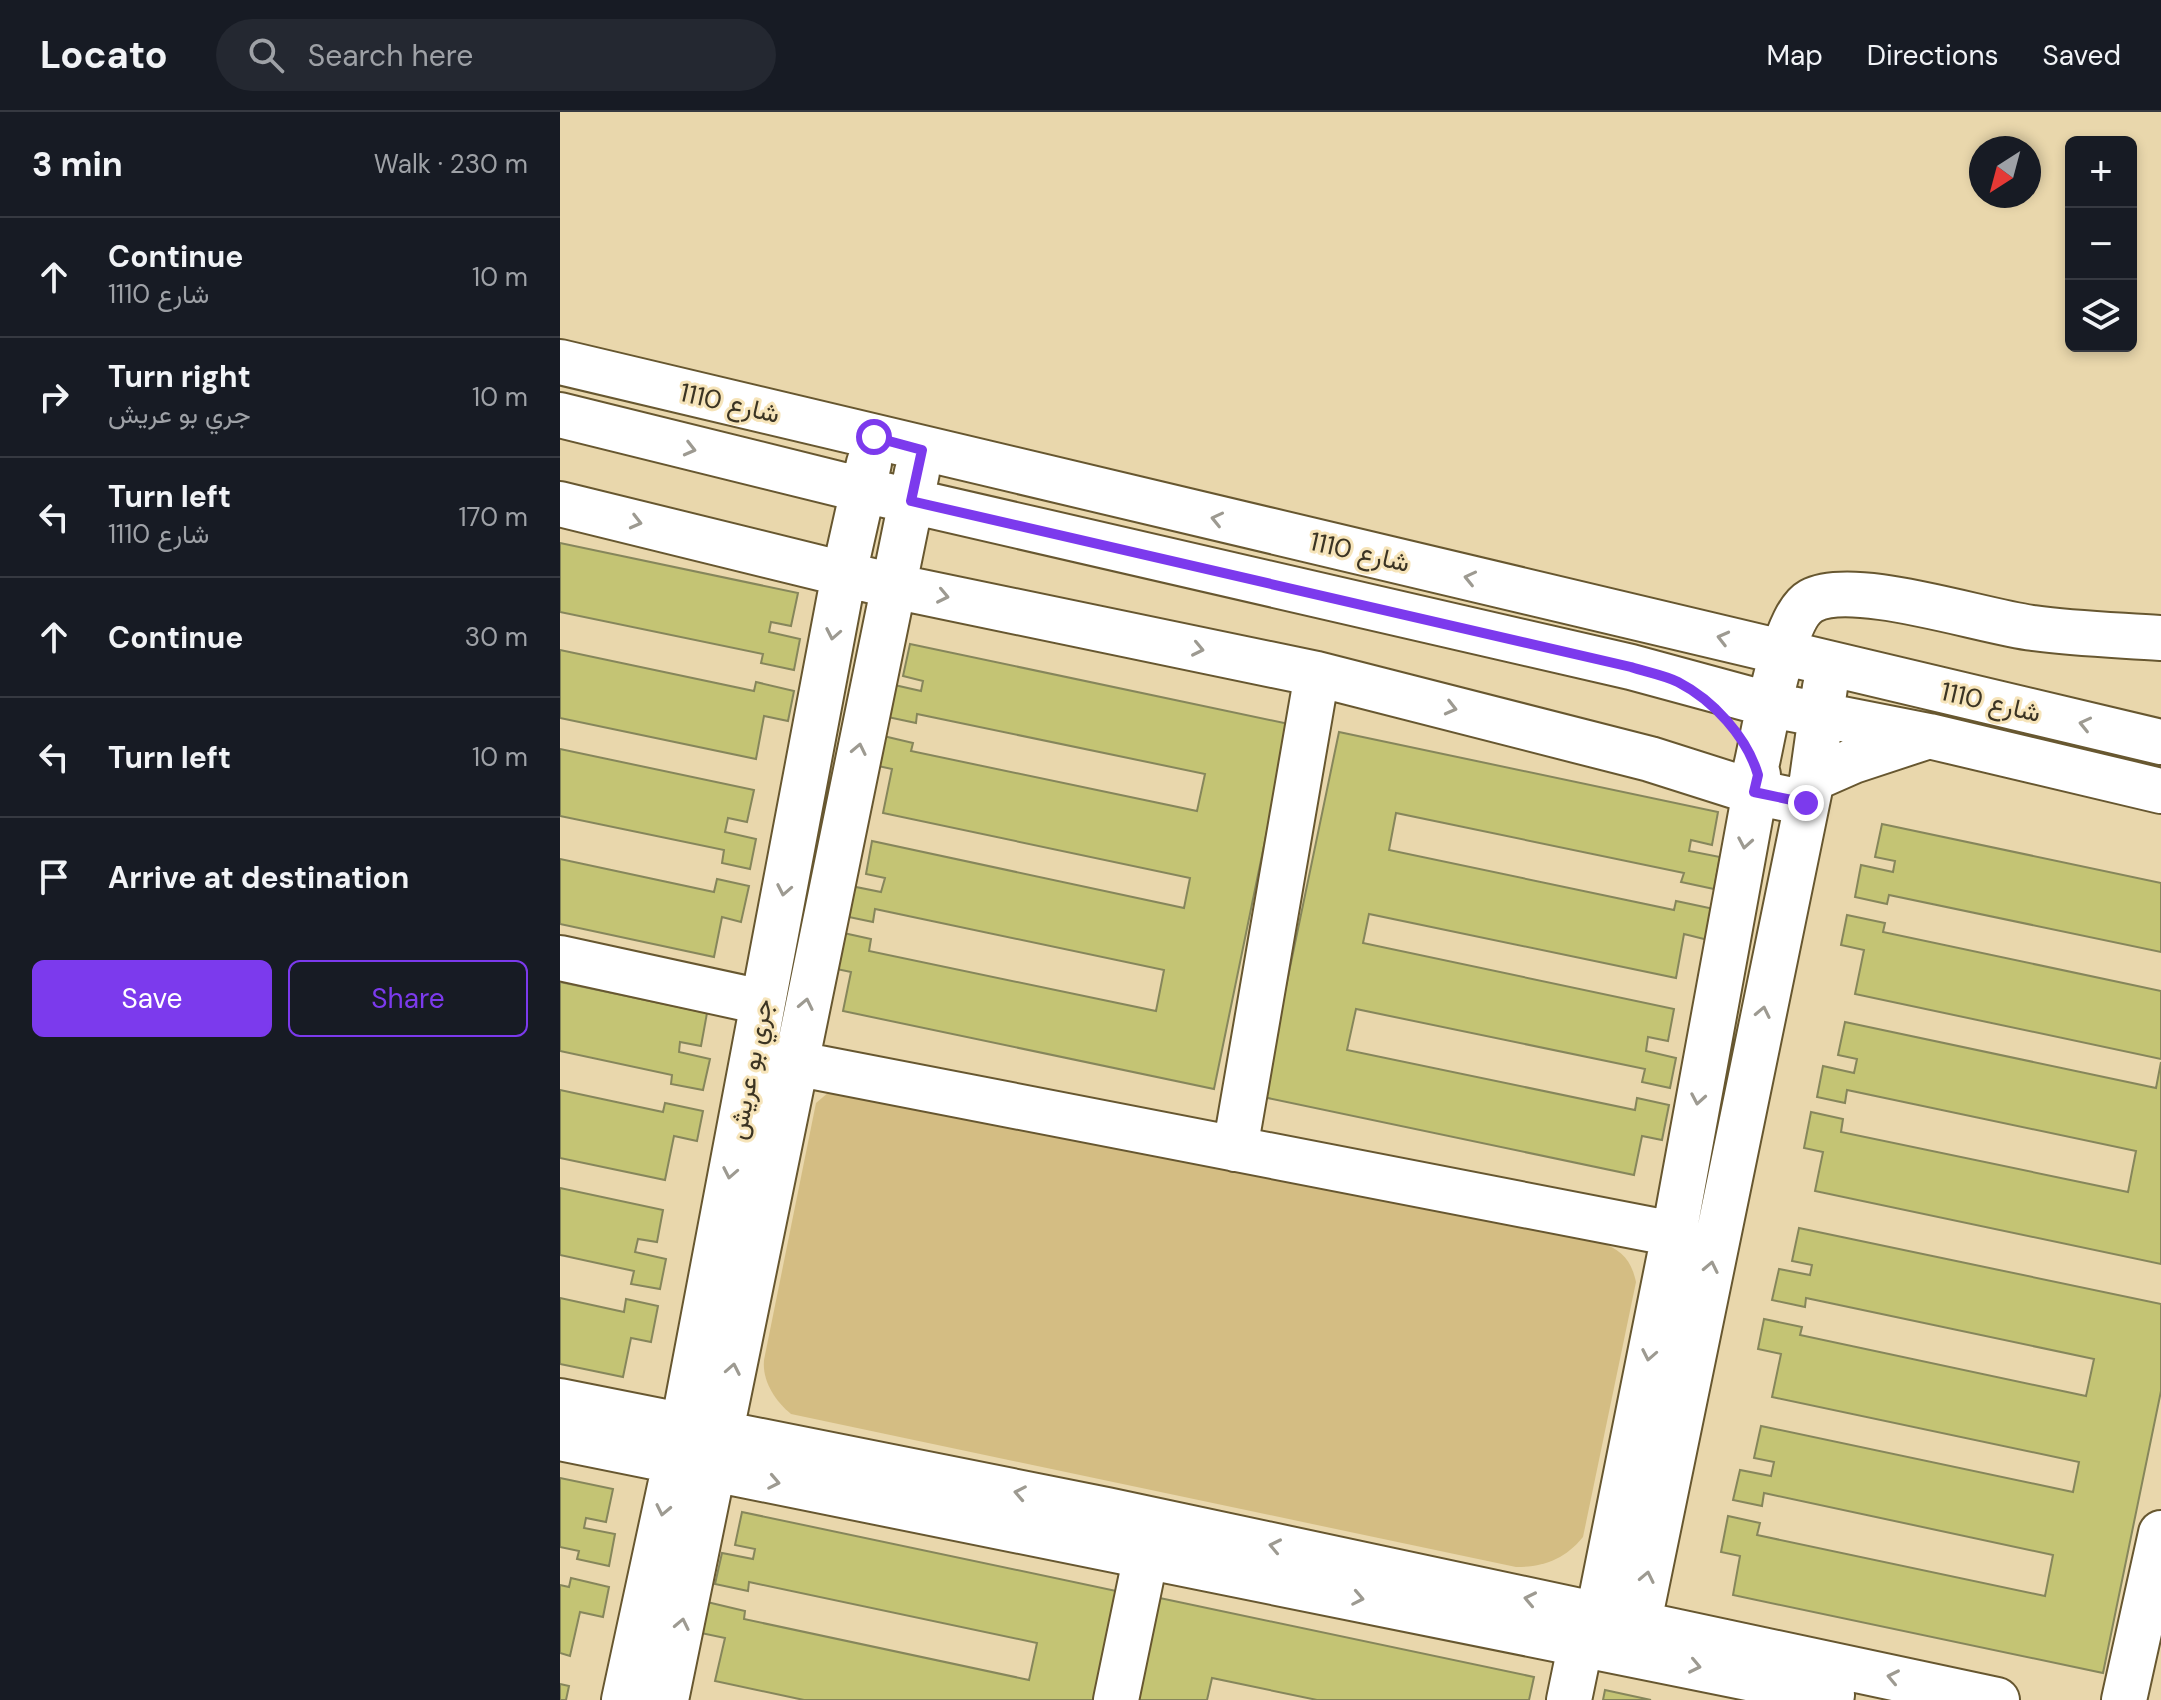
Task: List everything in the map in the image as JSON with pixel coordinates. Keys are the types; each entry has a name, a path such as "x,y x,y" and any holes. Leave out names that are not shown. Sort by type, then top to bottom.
{"street":[{"name":"شارع 1110","path":"560,362 2161,742"},
{"name":"شارع 1110","path":"560,415 863,490 1631,667 1771,705 1929,736 2161,791"},
{"name":"جري بو عريش","path":"666,1700 697,1448 762,1002 874,437"},
{"name":"جري بو عريش","path":"624,1700 697,1448 794,1063 922,450"},
{"path":"766,465 807,495 848,560"},
{"path":"560,504 897,568 1650,759 1809,791 1853,761 1929,736"},
{"path":"897,568 929,539 1037,530"},
{"path":"1608,1635 1674,1234 1755,780 1782,653 1797,616 1810,601 1838,595 1870,596 2032,628 2161,638"},
{"path":"1569,1700 1608,1635 1809,791 1829,663"},
{"path":"1235,1149 1317,674"},
{"path":"1677,681 1724,718 1755,780"},
{"path":"560,958 762,1002"},
{"path":"794,1063 1674,1234"},
{"path":"560,1401 697,1448"},
{"path":"560,1438 697,1448 1150,1538 1608,1635 1997,1700"},
{"path":"2124,1700 2161,1533"},
{"path":"1116,1700 1150,1538"},
{"path":"1608,1635 1857,1700"}],"shaded area":[{"path":"829,1092 1600,1242 1614,1248 1628,1261 1636,1282 1583,1537 1569,1551 1553,1560 1516,1567 791,1414 771,1390 765,1375 764,1360 816,1103"}],"building":[{"path":"560,543 798,593 791,626 771,622 769,632 800,639 794,670 761,663 763,654 560,612"},
{"path":"910,644 1289,724 1214,1089 843,1011 851,972 832,968 839,932 871,939 869,951 1156,1011 1164,970 875,909 873,922 844,916 851,886 881,892 885,878 866,874 872,841 1184,908 1190,878 883,813 892,769 869,764 875,734 913,743 911,751 1197,811 1205,774 917,714 916,723 883,716 890,684 921,691 923,681 903,676"},
{"path":"560,650 754,691 756,682 794,691 788,721 764,716 756,759 560,718"},
{"path":"1339,732 1718,812 1712,845 1691,840 1689,851 1720,857 1714,889 1681,882 1684,873 1396,813 1389,850 1674,910 1676,901 1714,909 1708,940 1684,934 1676,978 1369,914 1363,943 1674,1009 1668,1041 1648,1037 1646,1051 1676,1058 1670,1088 1642,1082 1645,1069 1356,1009 1347,1050 1635,1110 1637,1098 1669,1105 1662,1140 1642,1136 1634,1175 1263,1097"},
{"path":"560,749 754,790 747,822 728,818 725,832 756,839 750,869 722,863 724,850 560,816"},
{"path":"1882,824 2161,883 2161,952 1889,895 1887,904 1855,897 1861,865 1893,872 1895,861 1875,857"},
{"path":"560,859 714,892 717,879 749,886 741,922 722,917 714,957 560,924"},
{"path":"1847,915 1885,923 1883,932 2161,991 2161,1059 1855,994 1864,950 1841,945"},
{"path":"560,982 707,1013 701,1046 680,1042 679,1052 710,1059 703,1090 671,1084 672,1075 560,1051"},
{"path":"1845,1022 2156,1088 2161,1062 2161,1264 1815,1191 1823,1152 1804,1148 1811,1112 1843,1119 1841,1132 2128,1192 2136,1151 1847,1090 1845,1103 1817,1097 1823,1066 1854,1073 1857,1059 1838,1055"},
{"path":"560,1090 663,1112 665,1103 703,1111 697,1141 674,1136 665,1180 560,1158"},
{"path":"560,1188 663,1210 657,1242 638,1239 635,1252 666,1259 660,1289 631,1284 634,1271 560,1255"},
{"path":"1799,1228 2161,1304 2161,1391 2103,1673 1733,1595 1740,1556 1721,1552 1728,1516 1760,1523 1757,1535 2045,1596 2053,1555 1764,1493 1762,1506 1733,1500 1740,1470 1771,1476 1774,1462 1754,1458 1761,1426 2073,1492 2079,1462 1772,1397 1781,1354 1758,1349 1764,1319 1802,1327 1800,1335 2086,1396 2094,1359 1806,1298 1805,1307 1772,1300 1779,1269 1810,1275 1812,1265 1792,1261"},
{"path":"560,1298 624,1312 626,1299 658,1306 651,1342 631,1338 623,1377 560,1364"},
{"path":"560,1478 613,1489 606,1522 586,1518 584,1528 615,1534 609,1566 577,1559 579,1551 560,1547"},
{"path":"742,1512 1121,1592 1099,1700 804,1700 715,1681 725,1638 701,1633 707,1602 745,1611 744,1619 1029,1680 1037,1643 749,1582 748,1591 715,1584 722,1553 753,1559 755,1549 735,1545"},
{"path":"571,1578 609,1587 603,1617 580,1612 570,1656 560,1653 560,1585 569,1587"},
{"path":"1155,1597 1534,1677 1529,1700 1317,1700 1212,1678 1207,1700 1134,1700"},
{"path":"560,1684 569,1686 566,1700 560,1700"},
{"path":"1605,1690 1651,1700 1603,1700"}],"route":[{"path":"874,437 922,450 911,501 1631,667 1677,681 1702,697 1742,741 1758,775 1754,792 1806,803"}]}
